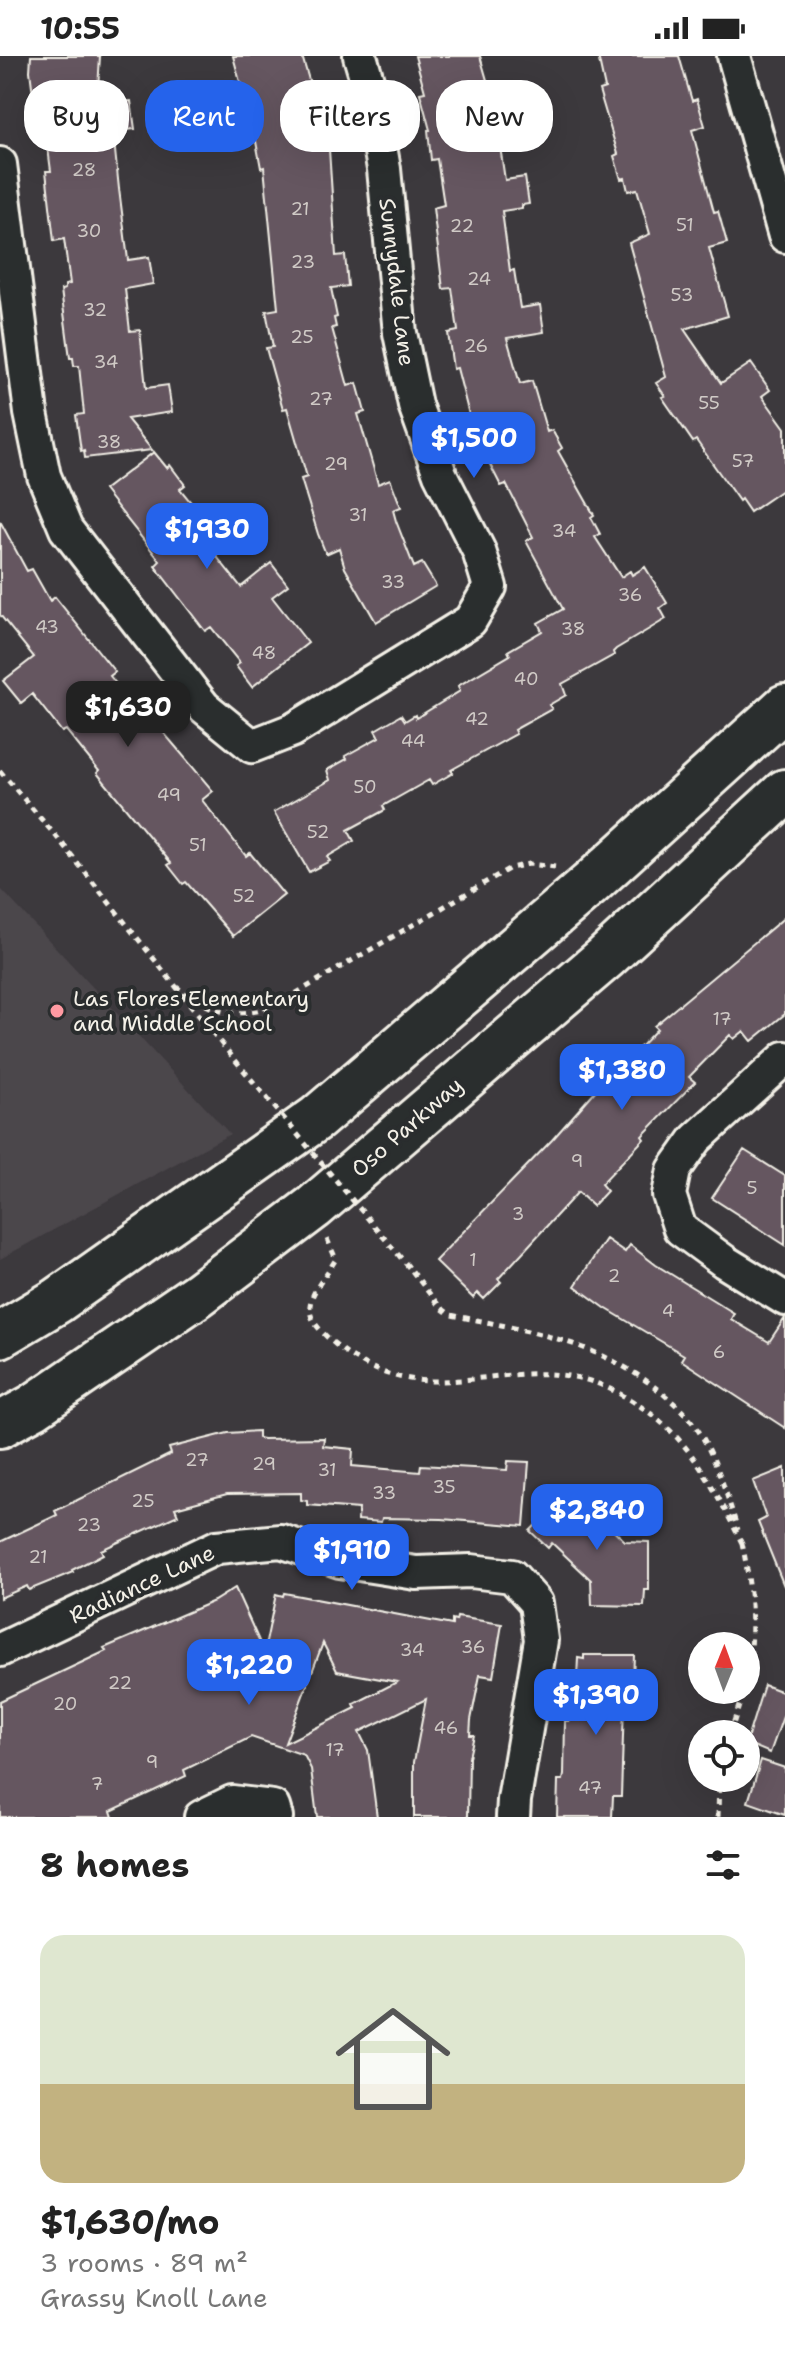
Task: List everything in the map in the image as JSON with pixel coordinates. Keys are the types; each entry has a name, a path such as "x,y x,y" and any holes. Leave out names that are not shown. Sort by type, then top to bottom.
{"main road":[{"path":"0,1335 57,1301 317,1118 589,885 785,707"},
{"name":"Oso Parkway","path":"0,1425 33,1407 199,1294 314,1207 605,958 785,792"}],"street":[{"name":"Sunnydale Lane","path":"0,164 31,413 44,476 66,529 204,707 252,746 293,730 470,621 490,587 479,551 440,474 415,405 400,333 384,169 370,90 360,56"},
{"path":"734,56 785,236"},
{"path":"785,1058 696,1139 674,1170 669,1195 680,1229 725,1262 785,1299"},
{"name":"Radiance Lane","path":"0,1650 217,1547 281,1541 355,1564 416,1573 471,1571 512,1576 536,1603 541,1640 513,1817"},
{"path":"201,1817 232,1802 273,1807 276,1817"}],"path":[{"path":"0,771 440,1307 451,1315 551,1336 597,1352 643,1376 679,1408 702,1436 723,1482 743,1545 753,1632"},
{"path":"175,986 207,1008 229,1013 250,1013 271,1008 510,868 529,864 550,865 589,885"},
{"path":"314,1207 336,1259 311,1296 310,1314 318,1330 347,1354 378,1372 416,1382 440,1383 542,1373 573,1377 608,1388 647,1411 686,1445 706,1472 743,1545"},
{"path":"718,1817 719,1792"}],"shaded area":[{"name":"Las Flores Elementary and Middle School","path":"0,888 230,1134 0,1259"}],"building":[{"path":"31,56 100,56 99,80 31,80"},
{"path":"233,56 302,56 309,80 280,80 280,152 329,152 336,256 345,255 348,286 331,288 337,317 334,318 336,327 332,328 348,386 357,383 365,412 358,414 378,484 390,479 401,507 393,510 396,521 414,567 422,563 436,586 376,622 345,568 339,548 326,554 301,479 307,477 287,408 283,409 266,348 273,347 266,311 278,309 264,167 261,168 258,152 264,152 264,80 240,80"},
{"path":"415,56 480,56 487,80 436,80 436,152 501,152 505,180 525,177 529,204 502,211 510,271 514,270 520,308 540,305 544,332 507,338 520,384 532,381 547,432 552,430 562,448 558,451 594,515 591,517 600,534 595,537 621,577 645,567 667,603 660,608 666,619 616,649 614,655 562,684 566,695 549,705 552,709 514,730 516,734 451,770 453,773 432,785 429,780 383,806 385,810 348,830 354,841 327,857 330,861 309,872 274,812 330,780 327,770 379,737 375,730 401,715 405,721 415,715 416,718 460,691 458,686 510,655 508,651 542,631 538,623 563,609 526,541 533,537 506,484 501,486 480,445 477,446 457,368 453,369 448,333 458,331 452,288 443,289 433,208 444,205 437,159 431,160 430,130 420,93 425,92"},
{"path":"598,56 679,56 692,101 697,99 705,126 692,130 714,212 718,211 727,243 709,248 728,316 684,329 721,383 751,363 770,390 762,396 785,428 785,488 750,512 696,440 693,442 656,383 666,377 629,243 650,234 637,189 628,191 614,156 618,154 599,90 605,88"},
{"path":"129,101 131,101 135,129 129,130"},
{"path":"49,152 115,152 128,260 149,257 153,284 125,289 130,331 140,330 146,388 168,385 172,412 127,419 152,450 85,458 84,450 81,451 76,415 84,414 79,366 74,366 73,358 70,358 61,290 70,284 64,239 54,241 46,171 51,171"},
{"path":"154,452 167,468 170,465 185,485 180,489 211,527 214,525 228,542 214,553 241,587 271,563 288,585 272,597 308,643 252,687 236,666 240,663 211,627 205,631 155,566 160,561 104,490"},
{"path":"0,521 27,571 32,569 50,601 55,597 115,672 110,676 148,724 153,720 213,791 202,800 246,856 250,853 284,895 233,936 186,882 183,884 168,865 171,863 66,730 62,732 32,694 21,703 3,681 34,657 0,615"},
{"path":"785,917 785,1014 752,1041 744,1031 734,1039 730,1035 689,1077 695,1082 601,1184 607,1191 593,1206 578,1192 498,1279 501,1282 484,1299 478,1293 473,1298 435,1261 552,1140 619,1064 621,1067 657,1029 654,1026"},
{"path":"744,1150 785,1176 785,1245 712,1198"},
{"path":"606,1239 625,1252 630,1245 656,1265 734,1313 731,1319 769,1342 785,1318 785,1428 681,1360 684,1355 605,1308 575,1286"},
{"path":"258,1431 258,1438 263,1439 324,1438 323,1446 353,1449 352,1466 420,1472 421,1465 507,1470 508,1461 529,1462 524,1526 442,1519 358,1520 359,1509 307,1505 307,1501 301,1500 301,1493 227,1494 175,1508 178,1515 101,1550 103,1554 73,1572 0,1598 0,1542 171,1454 169,1448 228,1433"},
{"path":"785,1468 784,1586 758,1522 766,1518 753,1481"},
{"path":"570,1489 625,1541 649,1542 649,1590 645,1590 644,1606 592,1605 591,1580 552,1543 548,1548 530,1531"},
{"path":"235,1588 264,1652 276,1594 283,1596 284,1593 452,1625 452,1620 456,1621 457,1617 502,1624 493,1677 480,1675 471,1720 470,1735 474,1735 469,1757 468,1817 414,1817 414,1762 426,1699 359,1732 368,1750 377,1817 317,1817 311,1769 304,1755 251,1737 184,1770 186,1776 111,1811 113,1817 0,1817 0,1701 106,1651 104,1648 214,1601","holes":["323,1643 337,1671 397,1682 354,1704 356,1708 285,1743"]},
{"path":"584,1655 634,1655 632,1706 624,1706 621,1796 613,1796 612,1817 557,1817 558,1780 563,1780 564,1775 565,1721 569,1721 569,1716 575,1716 578,1658 584,1659"},
{"path":"764,1685 785,1693 785,1711 770,1753 760,1749 760,1720 753,1720"},
{"path":"761,1760 785,1768 785,1815 748,1802 751,1792 760,1792"}],"place":[{"name":"Las Flores Elementary and Middle School","path":"57,1011"}]}
